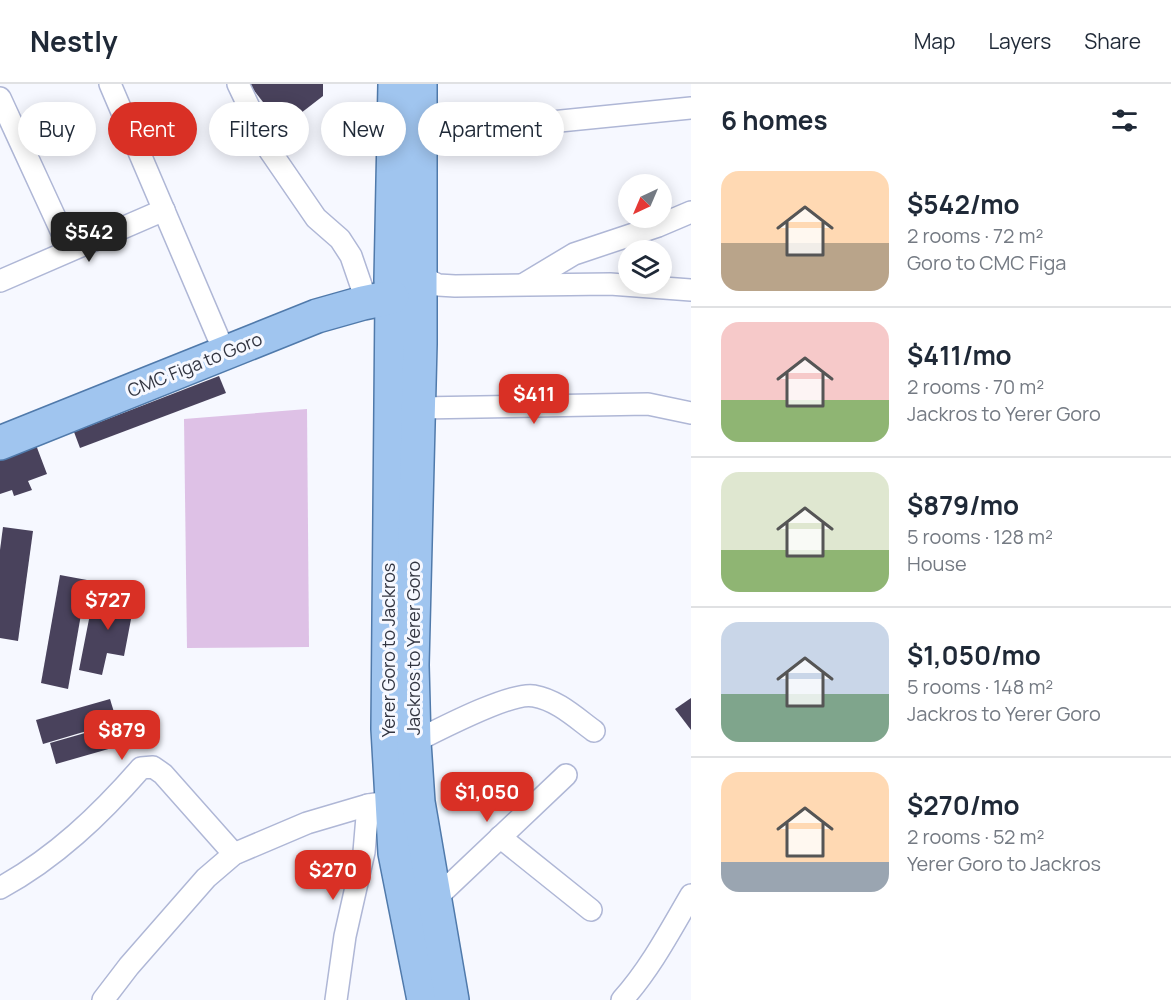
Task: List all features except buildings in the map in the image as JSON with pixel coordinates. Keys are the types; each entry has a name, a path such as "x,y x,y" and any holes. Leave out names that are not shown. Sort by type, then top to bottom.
{"main road":[{"path":"395,84 398,289"},
{"path":"420,84 420,102"},
{"path":"398,289 418,149"},
{"path":"0,423 307,304 398,289"},
{"name":"Jackros to Yerer Goro","path":"398,289 419,408 412,654 418,802 452,1000"},
{"name":"CMC Figa to Goro","path":"0,443 317,316 398,289"},
{"name":"Yerer Goro to Jackros","path":"398,289 388,706 380,803 395,853 424,1000"}],"street":[{"path":"110,84 218,337"},
{"path":"238,84 270,151 316,218 340,239 351,256 398,289 524,284 610,284 691,290"},
{"path":"0,100 70,250"},
{"path":"564,121 691,108"},
{"path":"0,281 164,210"},
{"path":"524,284 574,254 658,226 691,212"},
{"path":"419,408 648,404 691,413"},
{"path":"414,742 463,718 513,698 532,695 558,704 594,731"},
{"path":"0,888 71,841 112,801 141,768 153,767 163,774 234,854"},
{"path":"434,900 566,775"},
{"path":"103,1000 129,966 206,878 234,854 307,823 380,803"},
{"path":"336,1000 345,936 364,852 380,803"},
{"path":"500,837 591,910"},
{"path":"622,1000 655,957 691,895"}],"shaded area":[{"path":"307,409 309,647 187,648 184,419"}]}
